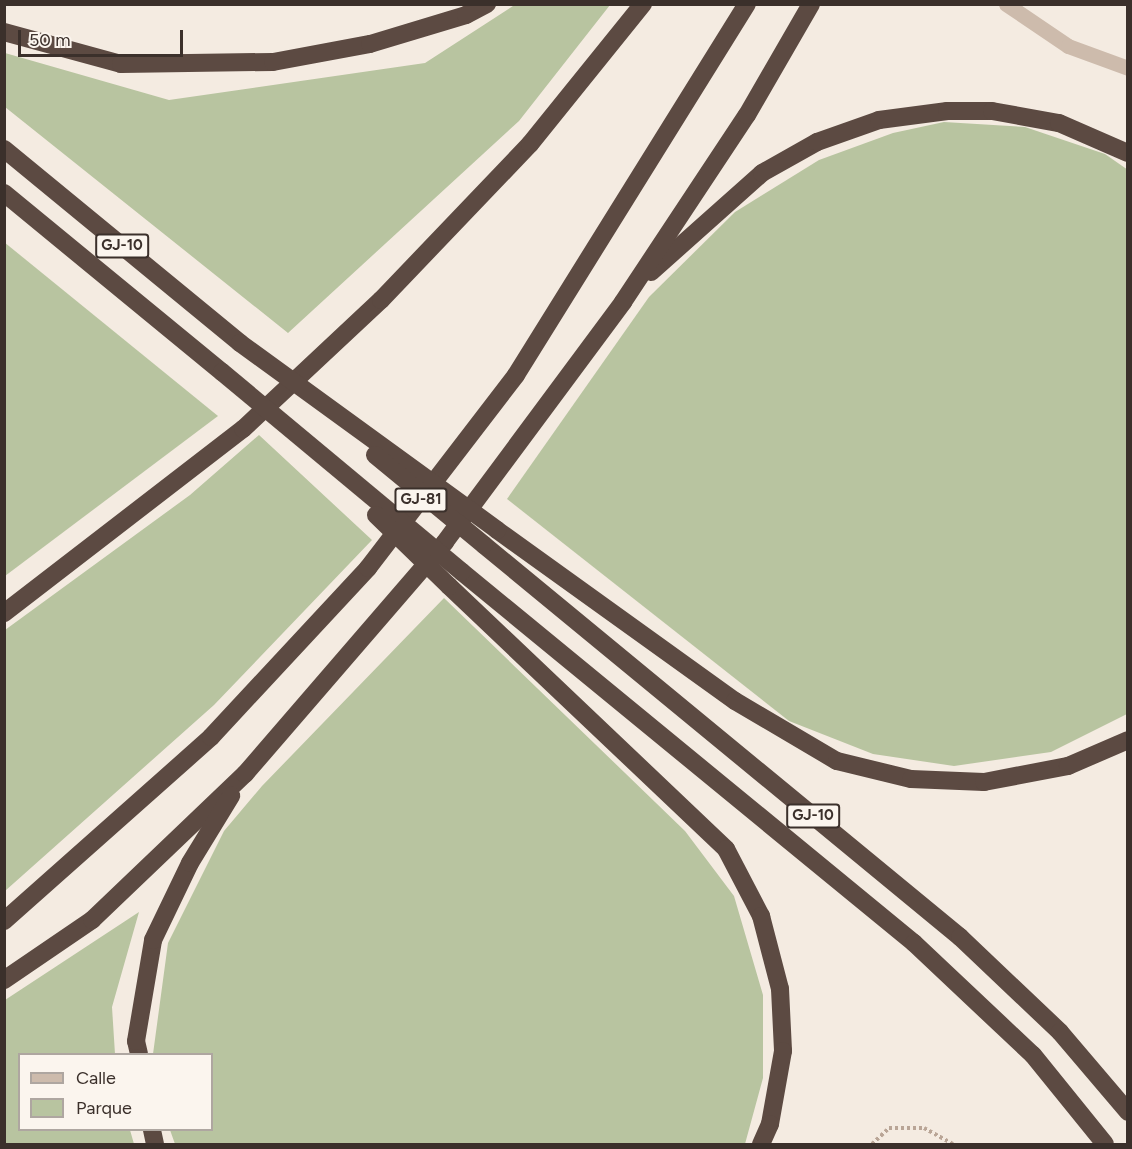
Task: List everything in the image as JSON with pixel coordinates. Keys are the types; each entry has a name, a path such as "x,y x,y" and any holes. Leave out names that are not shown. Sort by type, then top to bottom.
{"highway":[{"path":"4,32 121,64 273,62 370,44 466,15 487,4"},
{"path":"4,613 243,429 381,300 530,144 643,4"},
{"name":"GJ-81","path":"4,921 211,737 368,568 516,375 747,4"},
{"path":"4,980 92,920 245,774 445,542 623,302 747,115 811,4"},
{"path":"623,302 676,246 762,173 818,142 879,120 947,111 992,111 1059,123 1128,153"},
{"name":"GJ-10","path":"4,150 960,937 1060,1032 1126,1109"},
{"name":"GJ-10","path":"4,193 914,943 1033,1054 1100,1138"},
{"path":"240,342 735,701 837,761 911,779 984,782 1068,766 1128,740"},
{"path":"283,423 449,586 726,849 761,916 780,989 783,1051 770,1124 761,1144"},
{"path":"139,1053 136,1041 153,940 190,863 245,774"}],"street":[{"path":"1006,4 1068,46 1128,68"}],"path":[{"path":"872,1144 888,1128 924,1128 953,1144"}],"green space":[{"path":"516,4 610,5 519,121 288,333 5,107 5,53 169,100 425,63"},
{"path":"944,122 1025,127 1105,154 1128,170 1127,714 1051,752 954,766 873,754 789,721 507,499 649,297 735,212 819,160 893,133"},
{"path":"4,242 218,416 5,576 4,576"},
{"path":"259,435 372,540 214,705 5,891 5,630 190,495"},
{"path":"444,598 685,831 734,896 763,995 763,1078 745,1144 175,1144 170,1131 213,1131 213,1053 153,1053 168,943 224,831 262,786"},
{"path":"139,912 112,1007 115,1053 18,1053 18,1131 130,1131 134,1144 5,1144 5,1000"}]}
